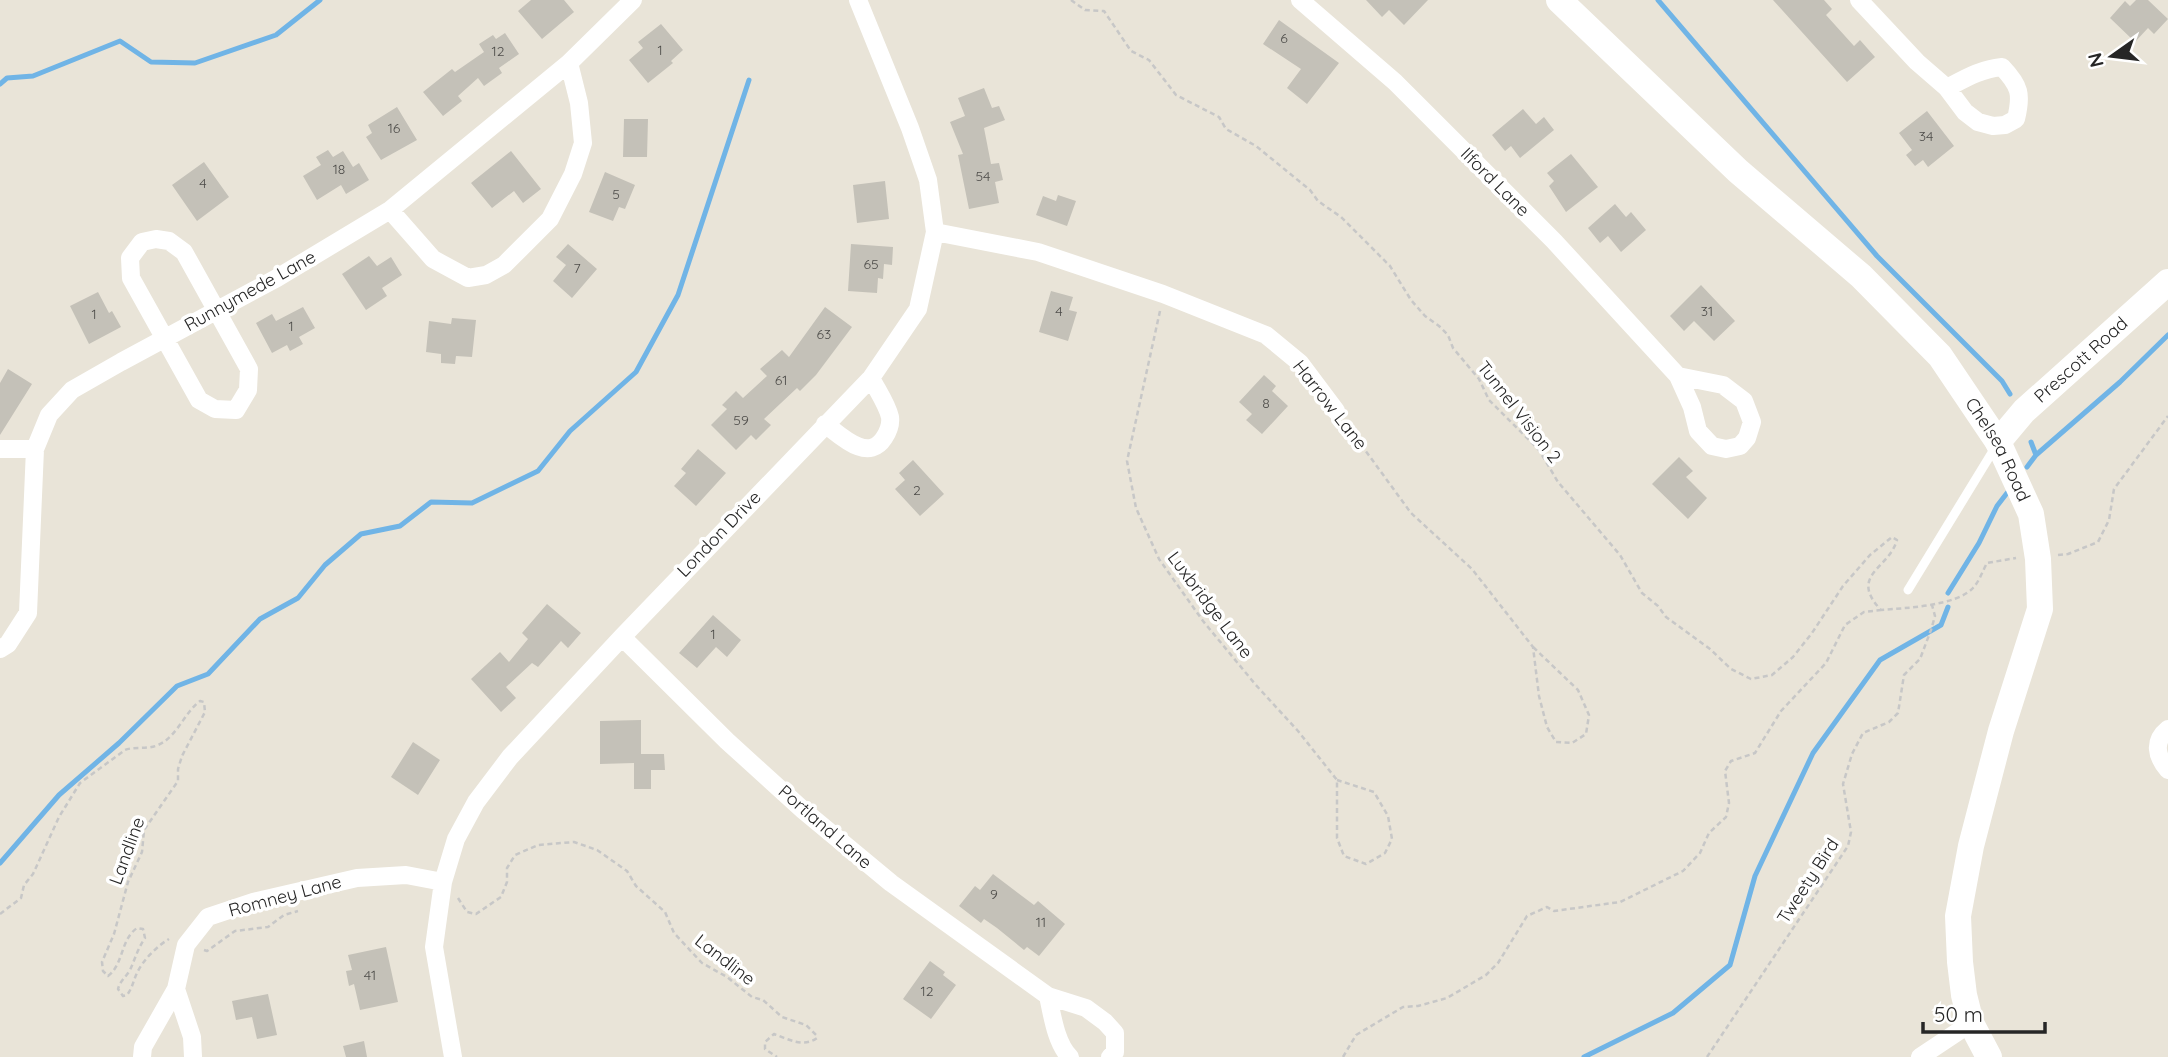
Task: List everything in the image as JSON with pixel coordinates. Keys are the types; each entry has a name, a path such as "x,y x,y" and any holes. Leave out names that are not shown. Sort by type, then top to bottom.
{"street":[{"name":"Runnymede Lane","path":"0,649 8,644 28,613 35,449 49,415 72,390 277,278 390,210 569,63 633,0"},
{"name":"London Drive","path":"453,1057 434,947 456,839 476,802 510,757 871,377 918,309 935,232 928,180 858,0"},
{"name":"Ilford Lane","path":"1300,0 1395,82 1554,241 1678,376 1692,407 1698,431 1712,446 1726,449 1740,446 1747,438 1752,422 1744,401 1723,385 1678,376"},
{"name":"Chelsea Road","path":"1559,0 1738,171 1861,276 1940,356 1998,442 2031,514 2038,559 2040,609 1995,753 1971,846 1958,916 1964,995 1971,1023 1989,1057"},
{"path":"1859,0 1917,62 1947,88"},
{"path":"390,210 433,259 468,278 486,275 504,265 550,219 573,174 583,144 579,103 569,63"},
{"name":"Harrow Lane","path":"935,232 1038,252 1163,294 1266,335 1300,363 1336,411"},
{"path":"156,239 169,241 184,252 249,369 248,390 236,410 215,409 198,400 165,338 131,278 130,258 142,242 156,239"},
{"name":"Prescott Road","path":"1998,442 2024,411 2168,282"},
{"path":"825,424 857,448 871,447 882,442 888,432 890,418 871,377"},
{"path":"0,449 35,449"},
{"name":"Portland Lane","path":"622,637 727,741 891,883 1048,996 1086,1008 1105,1022 1115,1034 1115,1052 1110,1057"},
{"path":"2168,729 2161,735 2156,747 2160,762 2168,770"},
{"name":"Romney Lane","path":"142,1057 143,1047 176,989 186,945 208,917 253,902 357,878 406,875 446,888"},
{"path":"176,989 192,1038 193,1057"},
{"path":"1048,996 1056,1029 1065,1053 1070,1057"},
{"path":"1920,1057 1971,1023"}],"lane":[{"path":"1908,590 1998,442"}],"path":[{"name":"Tunnel Vision 2","path":"1071,0 1085,10 1104,11 1131,51 1149,60 1177,95 1219,117 1226,130 1255,146 1359,234 1390,266 1424,316 1448,335 1453,348 1479,379 1489,400 1539,450 1558,482 1620,555 1642,593 1658,606 1665,617 1710,649 1731,669 1751,679 1772,676 1799,649 1861,565 1882,543 1892,537 1897,540 1894,550 1871,573 1868,588 1873,601 1881,610"},
{"name":"Luxbridge Lane","path":"1163,294 1127,461 1136,508 1159,559 1203,621 1337,780"},
{"name":"Harrow Lane","path":"1336,411 1410,513 1472,569 1533,647 1578,690 1589,715 1586,734 1572,743 1556,742 1547,727 1539,696 1533,647"},
{"path":"2051,555 2068,554 2098,542 2109,520 2113,489 2168,416"},
{"path":"1343,1057 1356,1035 1403,1007 1447,998 1486,975 1498,963 1527,916 1547,907 1554,911 1620,902 1683,871 1700,853 1709,833 1726,817 1729,803 1725,771 1731,761 1755,753 1781,711 1826,663 1844,625 1864,612 1932,605 1973,588 1987,563 2019,558"},
{"name":"Tweety Bird","path":"1707,1057 1848,846 1851,832 1843,784 1852,754 1863,733 1889,722 1898,713 1904,675 1920,659 1936,616 1932,605"},
{"name":"Landline","path":"0,914 21,898 24,885 80,783 125,750 158,745 200,701 204,702 205,712 182,756 178,781 144,830 142,852 128,882 114,934 102,962 103,971 108,976 115,971 127,937 137,928 143,929 145,938 118,989 123,996 127,995 134,987 137,973 148,958 173,937"},
{"path":"1337,780 1374,792 1388,816 1392,839 1385,853 1366,864 1344,856 1337,838 1337,780"},
{"name":"Landline","path":"446,888 457,897 467,912 477,914 502,897 507,882 507,868 514,855 538,845 573,842 597,850 627,871 636,886 665,912 674,933 702,963 727,977 752,997 763,1000 782,1017 806,1025 816,1035 817,1038 810,1042 798,1043 774,1034 765,1042 765,1049 777,1057"},
{"path":"193,948 207,951 235,931 268,927 285,915 304,909"}],"building":[{"path":"531,0 564,0 574,12 542,39 518,11"},
{"path":"1366,0 1428,0 1404,25 1389,10 1382,17"},
{"path":"1773,0 1824,0 1832,9 1826,15 1854,46 1860,40 1875,57 1847,82"},
{"path":"2136,0 2148,0 2168,19 2154,34 2148,28 2135,42 2110,18 2125,1 2130,6"},
{"path":"1279,20 1339,63 1307,104 1287,88 1301,69 1263,44"},
{"path":"661,24 683,50 671,61 673,63 648,83 629,60 643,48 638,42"},
{"path":"505,33 519,54 499,68 502,73 484,86 478,78 458,96 462,101 443,116 423,92 452,69 455,72 484,52 479,44 493,35 496,39"},
{"path":"984,88 992,108 999,106 1005,120 984,128 991,164 999,163 1003,180 995,182 999,203 969,209 958,155 963,154 950,122 965,116 958,98"},
{"path":"397,107 417,140 381,160 366,137 372,133 368,125"},
{"path":"1523,109 1536,124 1544,117 1554,130 1520,158 1511,146 1505,151 1492,135"},
{"path":"1927,111 1954,146 1928,167 1923,160 1915,166 1906,155 1912,150 1899,133"},
{"path":"624,119 648,119 647,157 623,157"},
{"path":"328,150 333,157 343,151 353,167 359,163 369,180 346,194 341,185 317,200 303,176 321,165 316,157"},
{"path":"511,151 541,189 523,203 514,191 492,208 471,183"},
{"path":"1571,154 1598,187 1566,212 1549,186 1554,181 1547,173"},
{"path":"204,162 229,197 197,221 172,185"},
{"path":"605,172 635,185 625,209 619,207 613,221 589,212"},
{"path":"885,181 889,219 857,223 853,185"},
{"path":"1058,195 1076,201 1067,226 1036,215 1043,196 1056,201"},
{"path":"1615,204 1626,217 1631,212 1646,230 1621,252 1608,236 1600,243 1588,228"},
{"path":"568,244 597,269 572,298 553,281 566,265 556,257"},
{"path":"851,244 893,247 892,265 884,264 883,279 878,278 877,293 848,291"},
{"path":"369,256 377,266 391,257 402,275 382,288 387,296 366,310 342,274"},
{"path":"1701,285 1735,321 1714,341 1694,321 1684,331 1670,316"},
{"path":"1051,291 1073,297 1069,310 1077,312 1068,341 1039,332"},
{"path":"98,292 109,313 112,311 121,327 89,344 70,306"},
{"path":"303,307 315,328 299,337 303,344 290,351 287,345 272,353 256,323 272,314 276,321"},
{"path":"825,307 852,327 816,375 800,391 797,388 764,419 771,425 756,440 751,435 736,450 711,425 727,409 722,405 736,391 743,398 767,376 760,369 782,350 789,357"},
{"path":"452,318 476,320 472,357 456,356 455,364 441,363 441,354 426,352 429,321 451,324"},
{"path":"8,369 32,384 0,435 0,383"},
{"path":"1264,375 1276,386 1272,391 1288,406 1262,434 1246,420 1252,414 1239,402"},
{"path":"698,449 726,473 696,506 674,486 686,473 681,469"},
{"path":"1679,457 1693,471 1686,477 1707,498 1688,519 1652,484"},
{"path":"913,460 944,494 920,516 895,489 905,480 899,473"},
{"path":"547,604 581,633 568,648 561,641 538,667 532,663 506,687 516,698 501,712 471,679 500,652 509,662 528,639 522,633"},
{"path":"713,615 741,640 727,657 716,647 697,668 679,653"},
{"path":"641,720 641,754 664,754 665,770 651,770 651,789 634,789 634,763 600,764 600,721"},
{"path":"413,742 440,760 418,795 391,777"},
{"path":"993,874 1034,905 1038,901 1065,924 1039,956 1027,947 1024,950 984,919 981,923 959,906 975,886 980,890"},
{"path":"386,947 398,1002 360,1010 354,984 349,986 346,971 352,970 348,955"},
{"path":"930,961 956,985 931,1019 903,999"},
{"path":"268,994 277,1035 257,1039 252,1017 236,1020 232,1001"},
{"path":"364,1041 367,1057 346,1057 343,1046"}],"waterway":[{"path":"0,84 7,78 33,76 120,41 151,62 195,63 276,35 320,0"},
{"path":"1658,0 1877,256 2002,381 2010,394"},
{"path":"0,863 59,795 119,743 177,686 208,674 260,619 298,598 325,565 361,534 400,526 431,502 472,503 538,471 570,431 636,372 678,295 749,80"},
{"path":"2027,467 2036,455 2120,382 2168,335"},
{"path":"2031,442 2036,455"},
{"path":"1948,593 2007,493"},
{"path":"1584,1057 1673,1013 1730,965 1755,876 1813,753 1880,660 1941,625 1948,607"}]}
